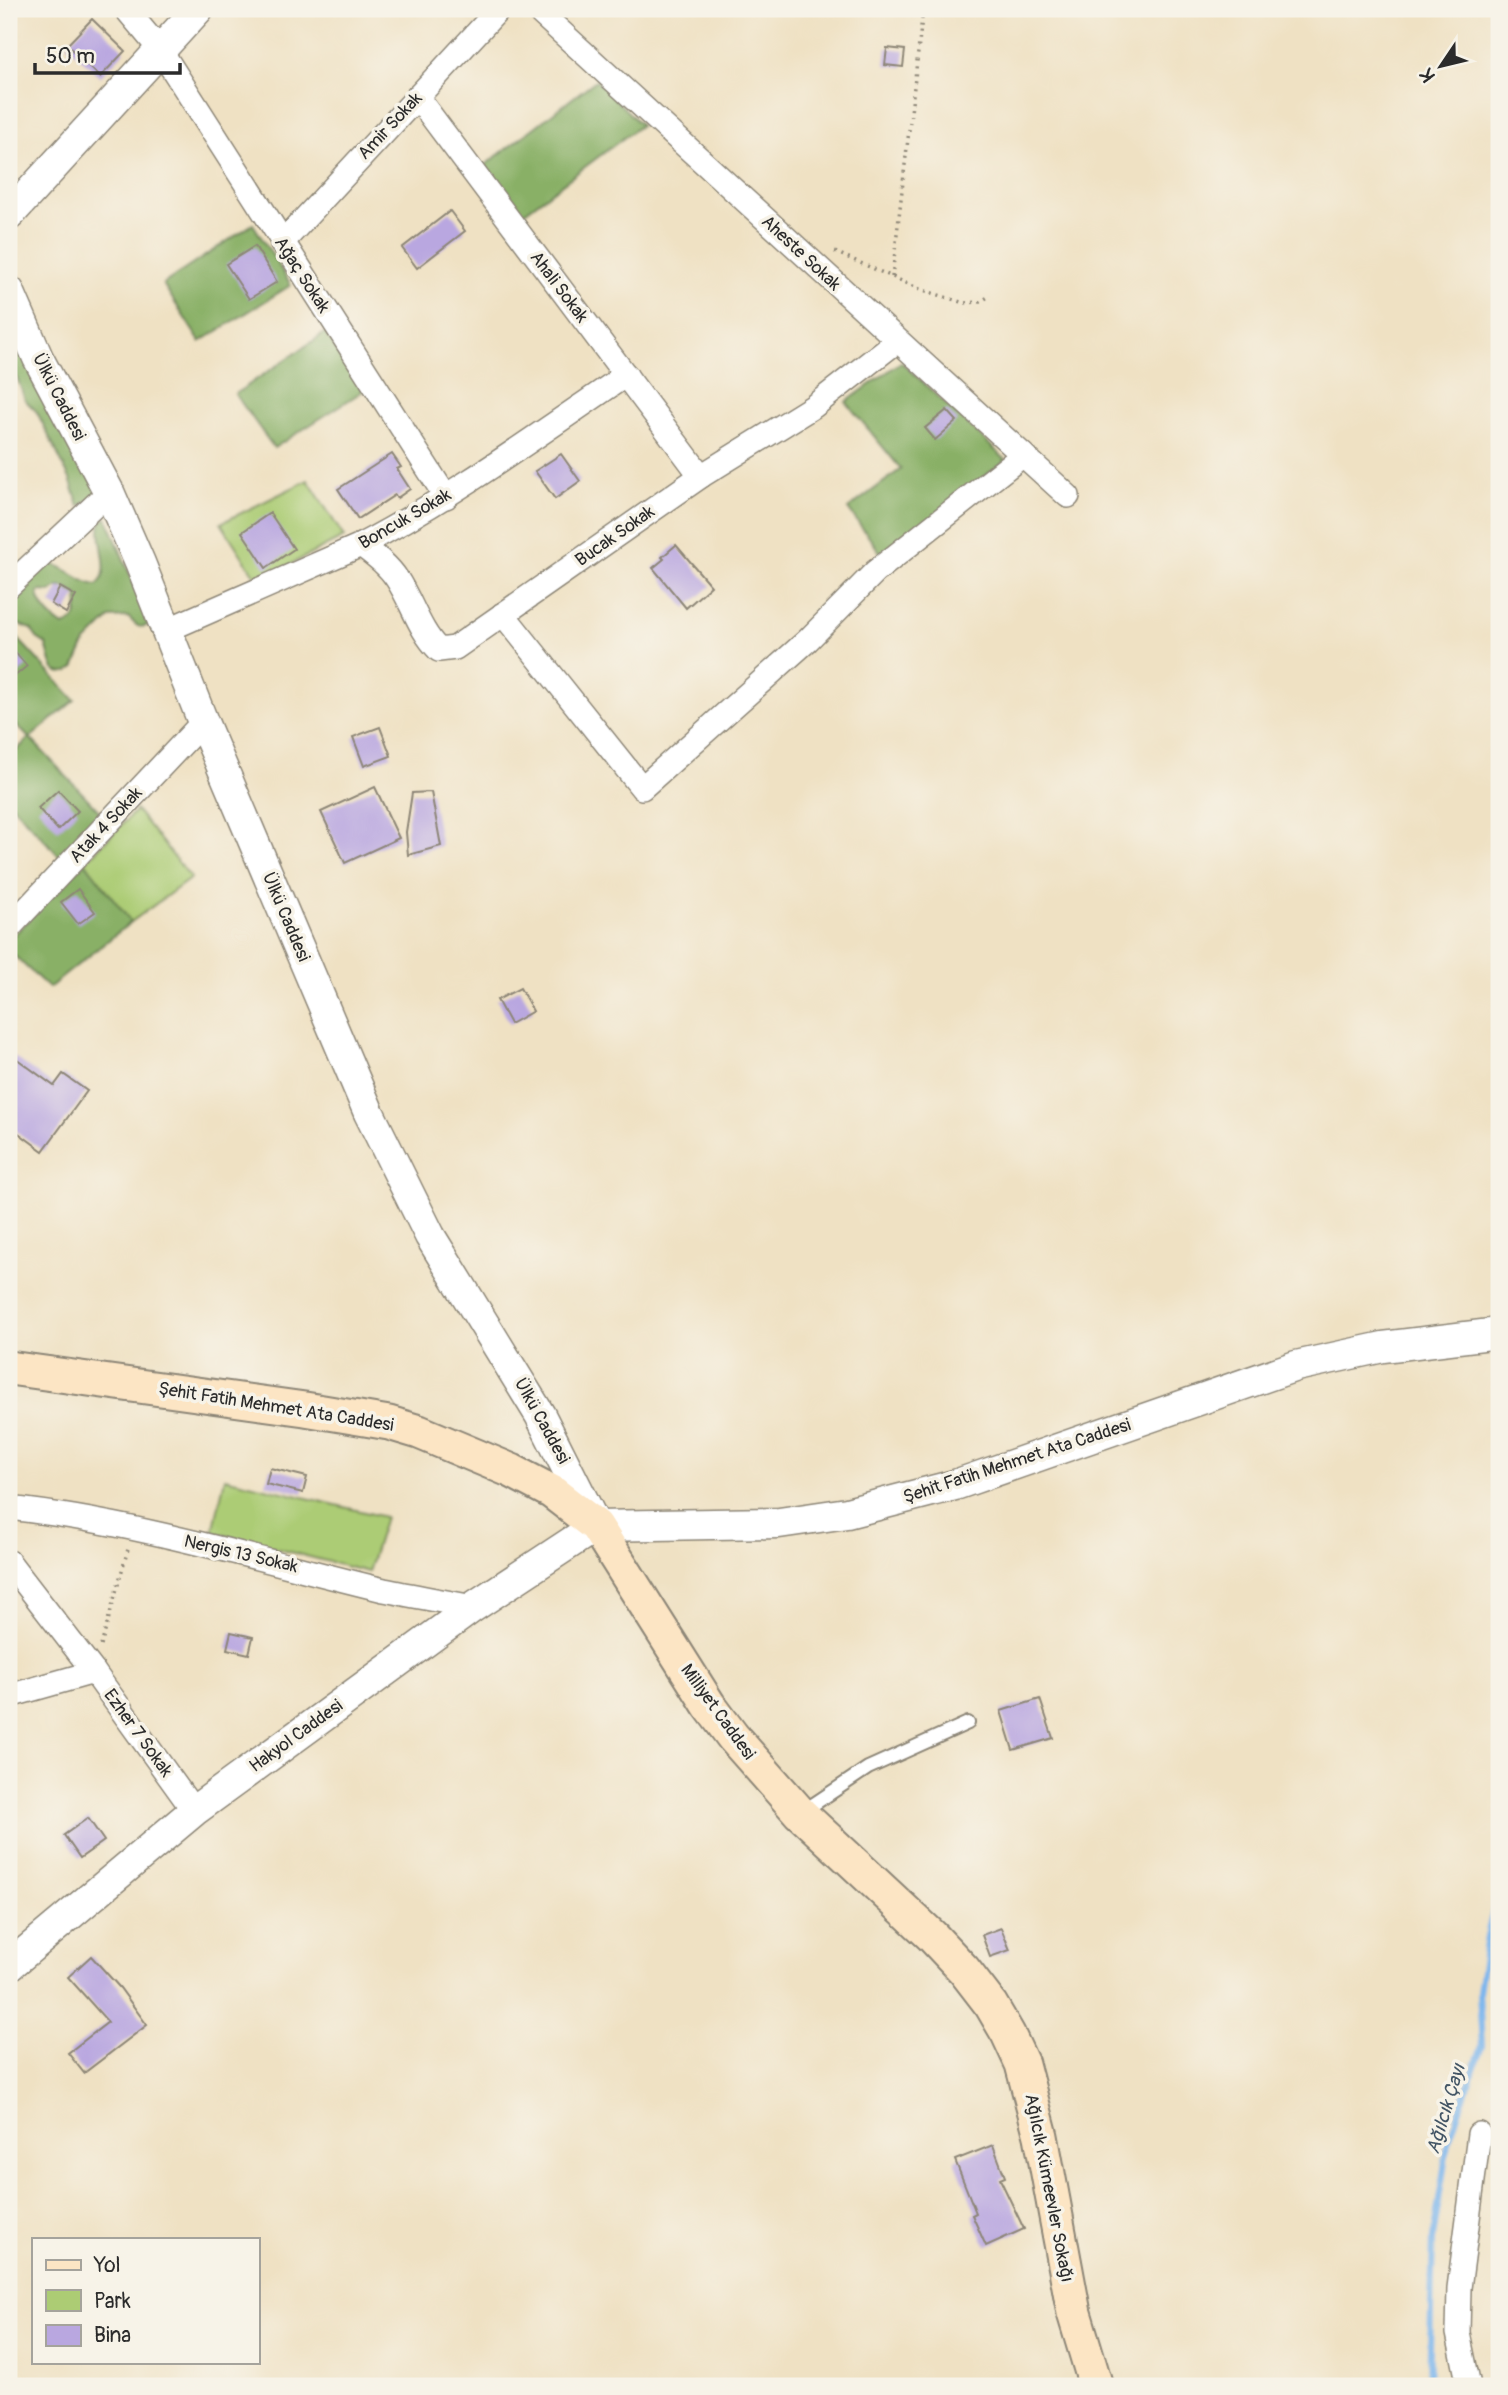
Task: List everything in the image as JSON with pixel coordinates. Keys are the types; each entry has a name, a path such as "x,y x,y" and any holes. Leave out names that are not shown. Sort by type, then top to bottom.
{"main road":[{"name":"Şehit Fatih Mehmet Ata Caddesi","path":"9,1368 389,1423 419,1432 512,1471 552,1492 596,1525"},
{"name":"Milliyet Caddesi","path":"596,1525 709,1705 757,1767 800,1813 868,1876"},
{"name":"Ağılcık Kümeevler Sokağı","path":"868,1876 964,1970 990,2005 1017,2054 1041,2136 1074,2313 1096,2386"}],"street":[{"name":"Ağaç Sokak","path":"126,9 161,51 446,497"},
{"path":"9,215 198,9"},
{"name":"Amir Sokak","path":"282,243 499,9"},
{"name":"Aheste Sokak","path":"536,9 1068,496"},
{"name":"Ahali Sokak","path":"417,97 701,477"},
{"name":"Ülkü Caddesi","path":"9,291 38,358 109,492 203,722 369,1113 430,1236 540,1415 596,1525"},
{"name":"Bucak Sokak","path":"361,545 383,562 397,578 429,640 439,650 455,648 701,477 814,406 897,341"},
{"name":"Boncuk Sokak","path":"167,630 361,545 446,497 625,375"},
{"path":"503,614 642,788 808,640 875,572 1023,455"},
{"path":"9,586 109,492"},
{"name":"Atak 4 Sokak","path":"9,928 203,722"},
{"name":"Şehit Fatih Mehmet Ata Caddesi","path":"596,1525 779,1522 847,1513 955,1485 1296,1366 1383,1347 1499,1333"},
{"name":"Nergis 13 Sokak","path":"9,1508 51,1513 133,1530 245,1554 386,1590 472,1607"},
{"name":"Hakyol Caddesi","path":"9,1966 194,1811 472,1607 596,1525"},
{"path":"9,1562 94,1672 9,1696"},
{"name":"Ezher 7 Sokak","path":"94,1672 194,1811"},
{"path":"1469,2386 1458,2333 1459,2288 1479,2134"}],"lane":[{"path":"800,1813 868,1768 968,1723"}],"path":[{"path":"892,277 923,9"},
{"path":"830,250 920,289 964,303 980,302 991,296"},
{"name":"Ezher 7 Sokak","path":"94,1672 133,1530"}],"green space":[{"path":"596,80 641,125 522,214 484,166"},
{"path":"253,224 291,285 200,342 163,284"},
{"path":"9,320 101,493 79,506 70,479 37,412 25,400 9,355"},
{"path":"325,333 363,391 274,448 235,394"},
{"path":"901,362 1006,460 883,556 848,509 901,469 846,402"},
{"path":"308,480 344,537 258,581 221,523"},
{"path":"107,518 150,624 140,627 128,617 110,618 85,643 74,668 60,673 53,667 46,644 37,638 31,629 9,621 10,595 46,563 97,585 104,571 100,536 102,520","holes":["64,587 78,596 75,618 63,626 47,612 38,593"]},
{"path":"9,629 75,700 30,738 104,816 62,859 9,802 9,758 29,738 9,717"},
{"path":"136,810 191,878 131,922 85,862"},
{"path":"85,862 131,922 49,988 9,951 9,940"},
{"path":"225,1478 385,1517 368,1572 213,1532"}],"building":[{"path":"92,19 125,51 100,77 67,45"},
{"path":"887,48 905,50 903,67 885,65"},
{"path":"450,211 465,231 417,268 402,248"},
{"path":"255,246 277,282 249,299 226,264"},
{"path":"947,410 957,421 935,440 925,428"},
{"path":"392,454 401,467 397,469 410,489 397,498 395,495 358,519 338,489"},
{"path":"561,454 580,481 555,499 535,471"},
{"path":"270,513 294,549 266,568 242,532"},
{"path":"676,545 711,586 686,608 653,568"},
{"path":"60,587 76,596 66,613 51,604"},
{"path":"9,645 27,666 9,681"},
{"path":"380,727 391,756 364,766 353,737"},
{"path":"375,787 399,838 345,863 321,812"},
{"path":"58,790 78,811 58,830 38,808"},
{"path":"431,792 441,846 408,855 406,832 412,793"},
{"path":"78,889 95,912 78,924 61,902"},
{"path":"520,988 533,1011 510,1024 497,1000"},
{"path":"9,1053 54,1086 63,1074 87,1091 43,1151 9,1126"},
{"path":"270,1468 307,1477 303,1493 266,1484"},
{"path":"231,1632 253,1637 249,1654 227,1649"},
{"path":"1040,1699 1053,1738 1013,1750 1001,1711"},
{"path":"88,1818 104,1841 80,1858 64,1835"},
{"path":"1001,1928 1010,1950 990,1957 982,1935"},
{"path":"91,1956 120,1988 147,2025 84,2073 68,2053 108,2022 68,1977"},
{"path":"993,2145 1005,2177 1000,2179 1024,2229 986,2246 972,2215 976,2213 955,2160"}],"waterway":[{"name":"Ağılcık Çayı","path":"1429,2386 1433,2238 1448,2143 1482,2046 1479,1992 1487,1936 1499,1886"}]}
